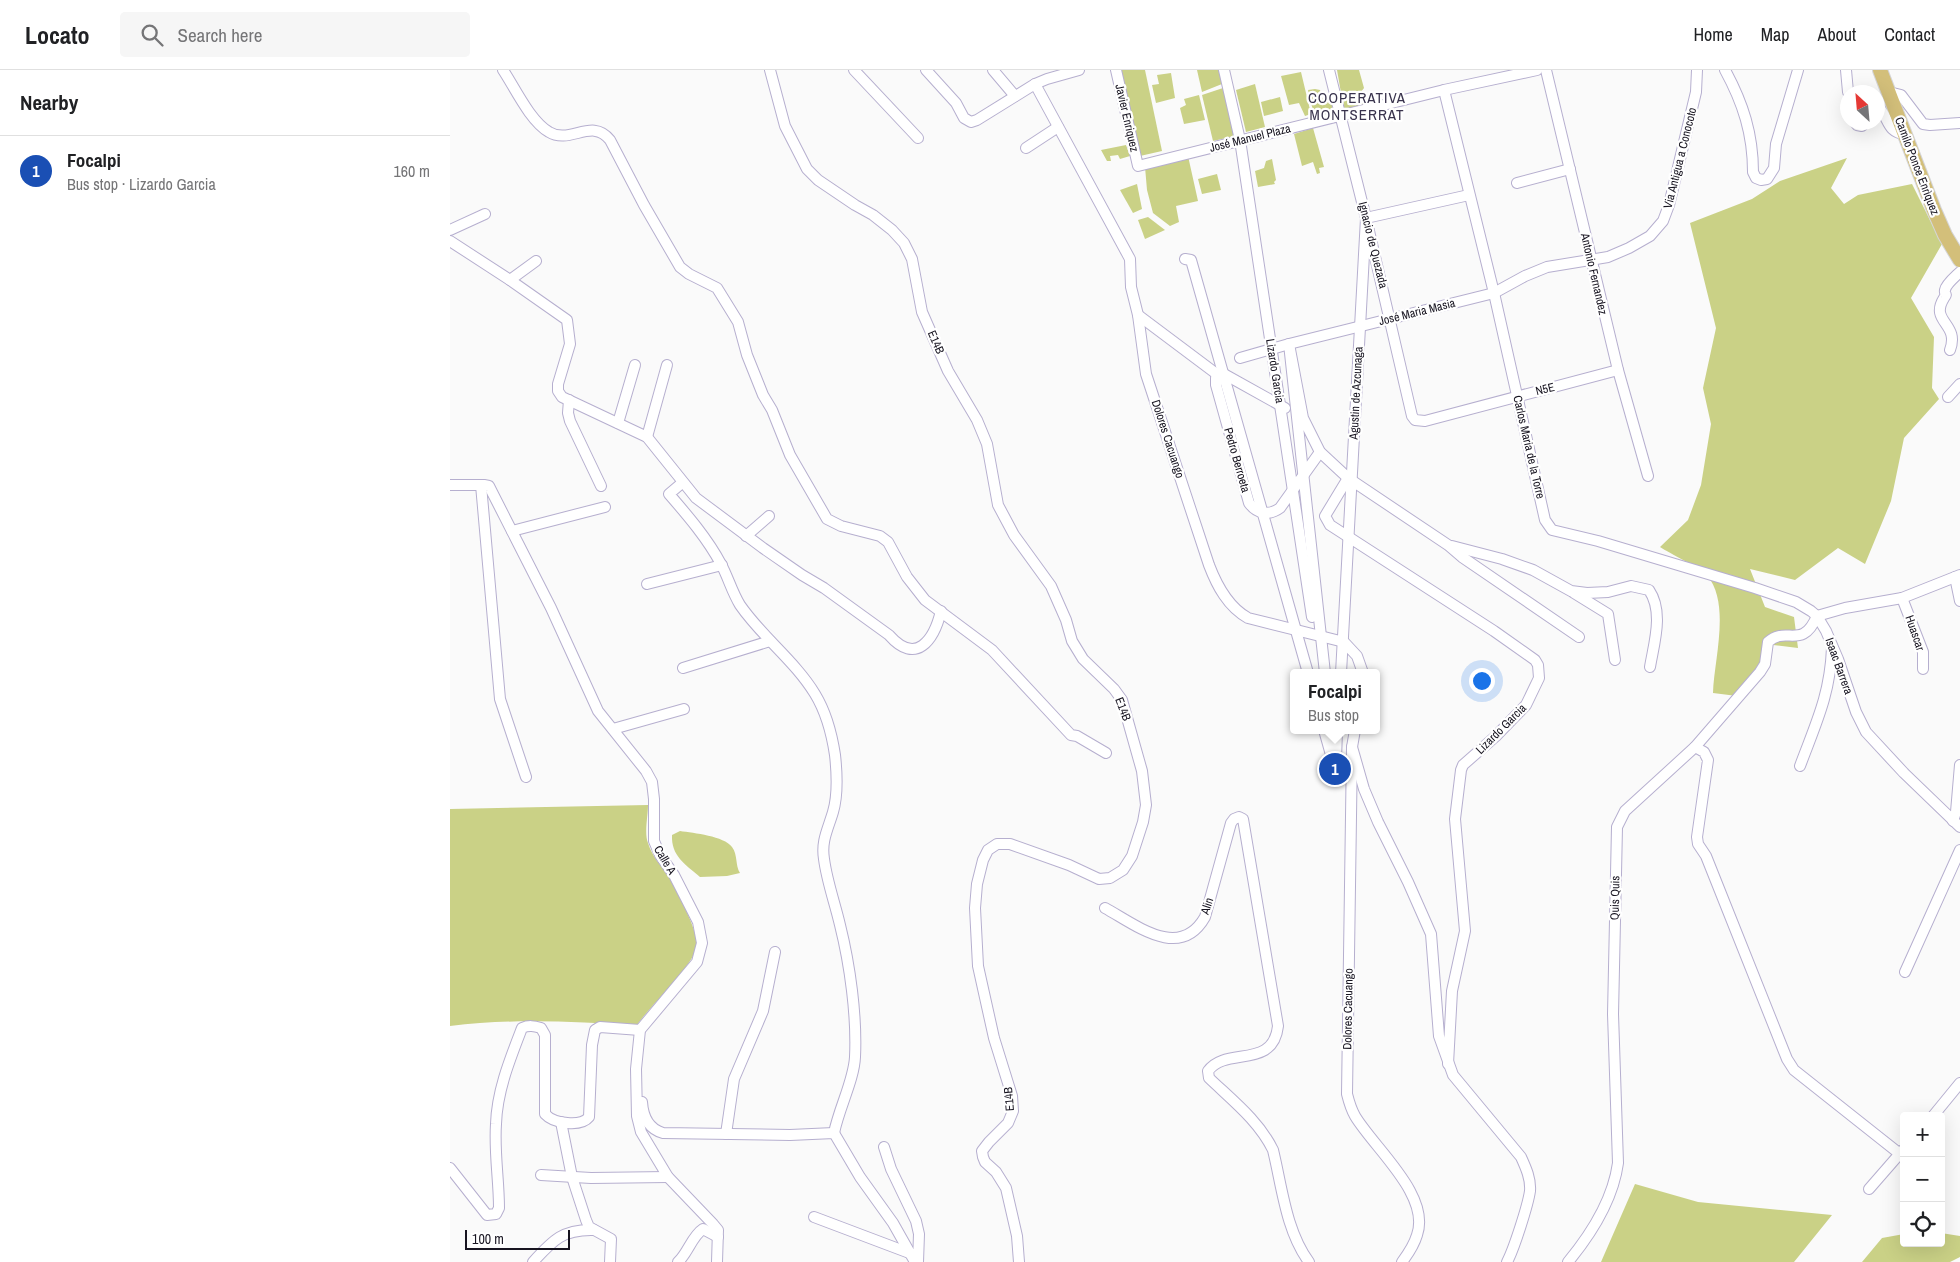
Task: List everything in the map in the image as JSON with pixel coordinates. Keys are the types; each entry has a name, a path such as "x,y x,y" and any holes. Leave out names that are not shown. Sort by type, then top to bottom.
{"main road":[{"name":"Camilo Ponce Enrìquez","path":"1880,70 1934,210 1945,235 1960,260"}],"street":[{"path":"503,70 532,115 548,132 564,136 594,130 604,132 610,140 644,205 680,267 689,274 716,288 738,322 747,355 763,396 772,410 790,455 828,519 841,526 870,532 888,542 907,576 924,600 992,650 1071,735 1077,736 1106,752"},
{"name":"E14B","path":"770,70 785,126 807,169 818,180 873,215 892,230 904,243 912,259 922,312 948,371 977,420 987,444 998,505 1014,535 1051,586 1066,620 1072,641 1083,659 1114,689 1122,700 1142,771 1146,805 1140,831 1132,856 1123,870 1110,878 1099,879 1069,865 1010,844 997,844 988,850 983,860 977,884 975,908 978,966 994,1038 1012,1096 1012,1111 1008,1123 982,1151 984,1162 996,1172 1006,1188 1017,1236 1019,1262"},
{"path":"854,70 918,138"},
{"path":"926,70 954,101 964,118 971,122 1035,84 1079,70"},
{"path":"994,70 1015,96"},
{"name":"Javier Enriquez","path":"1116,70 1138,166"},
{"name":"Lizardo Garcia","path":"1224,70 1240,140 1293,490 1324,669"},
{"name":"Ignacio de Quezada","path":"1329,70 1412,416 1415,420"},
{"name":"José Manuel Plaza","path":"1138,166 1340,115 1537,70"},
{"name":"Antonio Fernandez","path":"1546,70 1618,370 1648,476"},
{"name":"Via Antigua a Conocoto","path":"1591,260 1608,257 1629,248 1650,236 1664,221 1696,92 1696,70"},
{"path":"1725,70 1744,108 1750,132 1753,172 1756,178 1761,180 1766,179 1774,168 1776,144 1798,70"},
{"path":"1846,70 1847,85"},
{"name":"Dolores Cacuango","path":"1035,84 1130,259 1131,287 1138,315 1146,374 1214,578 1223,594 1243,615 1342,642"},
{"name":"Carlos Maria de la Torre","path":"1444,90 1494,293 1545,520 1552,530 1598,541 1778,595 1803,606 1817,616"},
{"path":"1889,92 1901,95 1923,124 1960,123"},
{"path":"1885,118 1892,130 1896,133 1905,134"},
{"path":"1026,148 1058,127"},
{"path":"1517,182 1570,169"},
{"path":"1366,218 1469,195"},
{"path":"450,230 485,214"},
{"name":"Agustin de Azcunaga","path":"1341,669 1350,479 1366,218"},
{"path":"450,241 567,320 570,344 558,384 558,391 562,396 646,438 696,498 746,536 802,576 824,588 889,635 897,644 909,649 919,648 928,642 937,628 941,611"},
{"path":"1185,259 1191,260 1221,374"},
{"name":"José Maria Masia","path":"1240,358 1494,293 1525,276 1547,267 1591,260"},
{"path":"510,280 536,261"},
{"path":"1950,350 1955,342 1954,336 1940,311 1940,303 1944,298 1946,288 1960,272"},
{"path":"1138,315 1221,374 1300,416"},
{"name":"Lizardo Garcia","path":"1289,344 1300,416 1321,669"},
{"path":"618,423 636,365"},
{"path":"646,438 667,365"},
{"name":"N5E","path":"1415,420 1426,421 1618,370"},
{"name":"Pedro Berroeta","path":"1221,374 1216,378 1216,385 1249,503 1257,511 1263,513"},
{"path":"1948,397 1960,384"},
{"path":"569,400 568,413 570,421 601,486"},
{"name":"Lizardo Garcia","path":"1300,416 1320,452 1350,479 1579,637"},
{"path":"1307,669 1263,513 1275,512 1280,508 1320,452"},
{"name":"Lizardo Garcia","path":"1350,479 1325,516 1330,525 1494,631 1535,660 1540,672 1538,684 1526,705 1461,770 1455,819 1465,931 1452,991 1448,1064"},
{"path":"682,483 669,494 706,539 722,565 739,602 804,679 816,695 826,716 835,755 835,799 833,811 824,834 824,858 846,954 853,1006 855,1056 854,1069 834,1133 860,1177 893,1223 915,1259"},
{"path":"450,485 481,485 500,699 526,777"},
{"name":"Calle A","path":"481,485 489,486 492,490 555,616 598,711 646,770 652,782 654,841 690,904 698,922 702,944 697,962 640,1030"},
{"path":"512,531 605,507"},
{"path":"746,536 769,516"},
{"path":"1448,545 1502,559 1533,570 1608,614 1615,660"},
{"path":"647,584 722,565"},
{"path":"1817,616 1846,608 1902,598 1958,576 1960,601"},
{"path":"1571,591 1587,593 1608,592 1630,586 1649,590 1655,599 1657,628 1650,667"},
{"name":"Huascar","path":"1902,598 1923,652 1923,669"},
{"name":"Isaac Barrera","path":"1817,616 1832,645 1856,712 1866,732 1904,773 1957,824"},
{"name":"Quis Quis","path":"1568,1262 1587,1239 1607,1201 1616,1176 1618,1163 1613,1014 1617,827 1625,811 1695,747 1760,672 1765,664 1768,642 1772,637 1779,635 1798,637 1812,627 1817,616"},
{"path":"683,668 770,641"},
{"path":"1342,642 1351,648 1357,656 1362,669"},
{"path":"1800,766 1818,723 1826,693 1831,674 1832,645"},
{"path":"613,729 684,709"},
{"path":"1325,734 1335,769"},
{"path":"1331,734 1335,769"},
{"path":"1335,769 1337,734"},
{"name":"Dolores Cacuango","path":"1354,734 1352,747 1347,1094 1354,1116 1406,1184 1415,1199 1419,1219 1418,1234 1402,1262"},
{"path":"1352,747 1364,789 1431,934 1439,1036 1448,1064 1453,1075 1520,1157 1526,1169 1530,1191 1514,1248 1507,1262"},
{"path":"1695,747 1704,752 1708,760 1698,829 1698,844 1706,856 1787,1059 1794,1070 1900,1150"},
{"path":"1957,824 1956,812 1960,765"},
{"name":"Alin","path":"1105,908 1156,936 1174,939 1188,936 1201,924 1205,917 1231,823 1238,817 1245,822 1278,1026 1277,1036 1273,1043 1260,1052 1215,1064 1208,1071 1209,1078 1251,1119 1268,1139 1273,1150 1292,1232 1300,1250 1309,1262"},
{"path":"1905,972 1960,850"},
{"path":"726,1134 734,1079 763,1012 775,952"},
{"path":"450,1168 487,1215 496,1214 499,1208 495,1126 497,1107 502,1084 522,1028 527,1026 542,1028 545,1035 545,1114 552,1120 561,1122 584,1121 589,1116 592,1045 596,1029 600,1027 640,1030 636,1070 637,1116 640,1132 668,1177 718,1230 718,1262"},
{"path":"636,1070 642,1109 651,1127 663,1133 790,1135 834,1133"},
{"path":"1936,1112 1960,1083"},
{"path":"561,1122 572,1177 586,1220 589,1227 611,1239 610,1262"},
{"path":"884,1147 891,1169 916,1221 919,1234 915,1259"},
{"path":"1869,1189 1900,1154"},
{"path":"541,1175 572,1177 668,1177"},
{"path":"814,1217 915,1259"},
{"path":"533,1262 550,1244 576,1229 598,1232"},
{"path":"678,1262 699,1232 704,1229 708,1230 718,1237"}],"green space":[{"path":"1121,70 1145,70 1162,151 1140,156"},
{"path":"1197,70 1219,70 1222,84 1202,92"},
{"path":"1337,70 1359,70 1364,88 1361,92 1365,104 1344,110"},
{"path":"1301,72 1311,114 1305,116 1299,103 1289,105 1281,76"},
{"path":"1171,73 1175,98 1156,103 1152,85 1159,84 1157,75"},
{"path":"1255,84 1265,127 1246,132 1236,90"},
{"path":"1223,88 1235,136 1213,141 1202,95"},
{"path":"1308,90 1320,90 1323,101 1331,99 1333,109 1314,115"},
{"path":"1199,95 1205,120 1184,124 1180,108 1186,105 1184,99"},
{"path":"1280,97 1283,111 1264,116 1261,102"},
{"path":"1313,128 1324,167 1319,168 1320,173 1317,174 1313,162 1302,166 1294,134"},
{"path":"1126,145 1130,156 1120,159 1118,155 1110,156 1111,161 1107,161 1101,150"},
{"path":"1188,156 1198,201 1176,206 1179,222 1170,226 1153,213 1147,190 1145,167"},
{"path":"1847,158 1831,188 1844,204 1858,195 1912,184 1942,244 1911,298 1934,337 1932,388 1939,399 1904,438 1891,501 1865,564 1838,548 1795,580 1750,569 1765,607 1794,617 1798,648 1773,645 1745,697 1713,693 1720,616 1714,587 1704,572 1660,547 1688,520 1701,485 1711,424 1703,388 1716,328 1690,223 1752,199 1780,181"},
{"path":"1272,159 1275,184 1258,187 1255,171 1264,168 1266,161"},
{"path":"1217,174 1221,190 1202,194 1198,179"},
{"path":"1137,184 1142,209 1133,213 1120,190"},
{"path":"1148,217 1165,230 1145,239 1138,220"},
{"path":"648,805 646,829 648,843 652,853 670,879 682,902 695,932 697,946 688,964 637,1025 520,1021 450,1026 450,809"},
{"path":"680,831 708,836 728,843 734,850 740,873 727,876 700,877 684,864 676,854 672,835"},
{"path":"1635,1184 1698,1202 1832,1215 1794,1262 1601,1262"},
{"path":"1945,1234 1960,1236 1960,1257 1950,1262 1862,1262 1882,1238 1900,1235 1900,1247 1945,1247"}],"place":[{"name":"Focalpi","path":"1335,769"}],"district":[{"name":"COOPERATIVA MONTSERRAT","path":"1357,106"}]}
